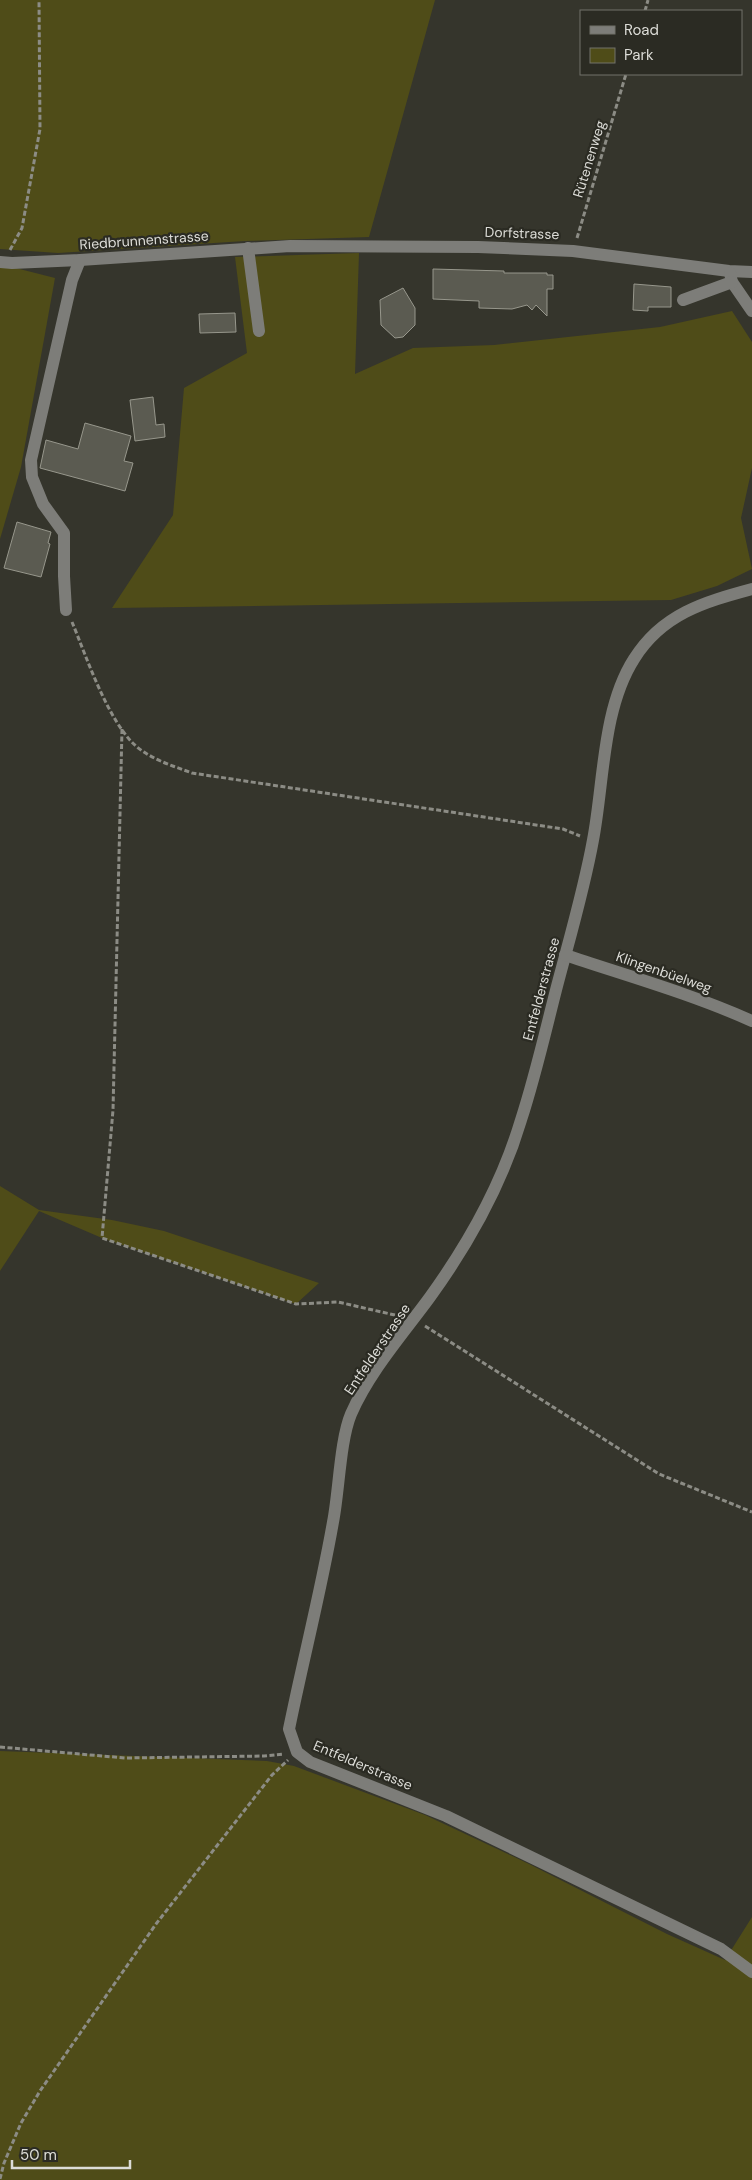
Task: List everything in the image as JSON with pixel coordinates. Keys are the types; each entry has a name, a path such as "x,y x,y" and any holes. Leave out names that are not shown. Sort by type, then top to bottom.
{"street":[{"name":"Riedbrunnenstrasse","path":"2,262 80,260 290,246"},
{"name":"Dorfstrasse","path":"290,246 478,247 574,251 730,276 752,272"},
{"path":"248,248 259,331"},
{"path":"66,610 64,533 43,504 32,477 32,460 72,280 80,260"},
{"path":"683,300 730,276 752,311"},
{"name":"Entfelderstrasse","path":"752,589 709,600 680,613 658,630 633,659 611,717 593,840 522,1120 508,1160 490,1200 467,1243 370,1380 350,1416 322,1585 289,1729 297,1752 310,1762 463,1825 721,1949 752,1972"},
{"name":"Klingenbüelweg","path":"565,955 723,1008 752,1021"}],"path":[{"path":"2,262 22,228 40,129 39,0"},
{"name":"Rütenenweg","path":"574,251 626,75"},
{"path":"66,610 112,712 122,729 137,746 164,764 192,773 563,829 593,840"},
{"path":"122,729 113,1110 102,1238 296,1304 338,1302 380,1312"},
{"path":"414,1319 659,1474 752,1512"},
{"path":"0,1747 125,1758 264,1756 297,1752"},
{"path":"0,2179 4,2163 21,2123 40,2091 156,1924 272,1775 297,1752"}],"green space":[{"path":"0,0 435,0 369,237 245,241 58,253 0,249"},
{"path":"359,253 355,374 413,348 494,345 660,327 732,311 752,342 752,468 741,518 752,569 717,586 671,600 112,608 173,515 184,388 247,353 235,257"},
{"path":"0,264 55,278 21,467 0,539"},
{"path":"0,1186 39,1210 112,1220 164,1231 319,1283 296,1304 102,1238 39,1211 0,1271"},
{"path":"0,1751 267,1761 294,1766 425,1815 529,1864 667,1934 725,1960 752,1917 752,2180 0,2180"}],"building":[{"path":"433,269 504,271 504,273 547,273 547,275 553,275 553,289 547,289 547,316 536,305 532,310 527,305 512,309 479,308 479,301 433,299"},
{"path":"634,284 671,287 671,307 648,307 648,311 633,310"},
{"path":"403,288 415,308 415,325 403,337 395,338 381,325 380,300"},
{"path":"235,313 236,332 200,333 199,314"},
{"path":"153,397 156,425 164,424 165,437 135,441 130,400"},
{"path":"85,423 131,436 124,461 133,463 125,491 40,468 46,440 78,449"},
{"path":"17,522 51,532 48,543 50,544 41,577 4,568"}]}
